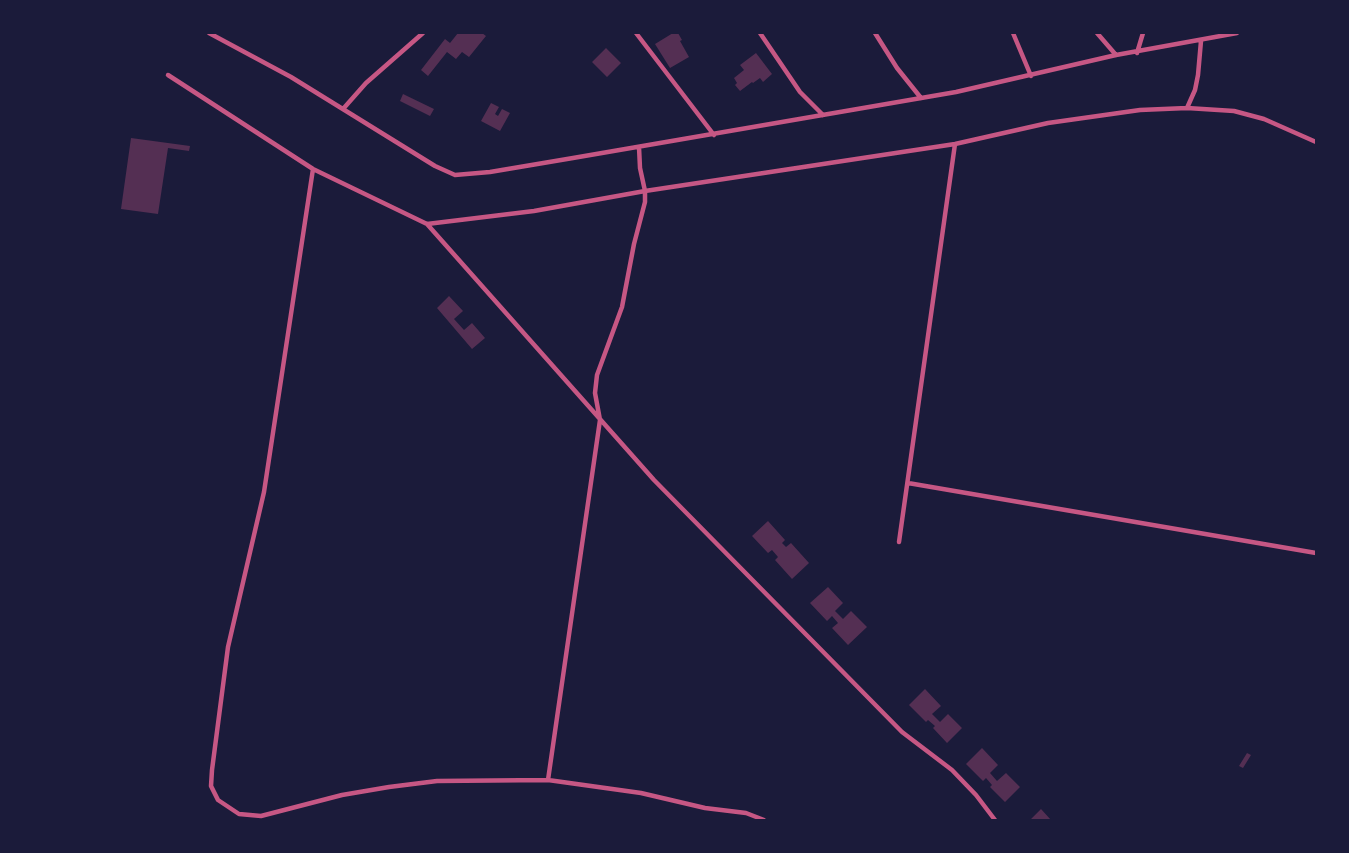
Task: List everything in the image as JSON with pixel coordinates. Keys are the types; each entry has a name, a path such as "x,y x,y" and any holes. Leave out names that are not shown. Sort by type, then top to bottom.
{"street":[{"path":"209,33 291,76 435,166 455,175 490,172 714,135 921,98 1236,33"},
{"path":"343,109 366,83 423,33"},
{"path":"636,33 714,135"},
{"path":"760,33 800,92 823,115"},
{"path":"874,33 897,68 921,98"},
{"path":"1013,33 1031,76"},
{"path":"1096,33 1116,56"},
{"path":"1137,53 1143,33"},
{"path":"1187,108 1195,90 1202,41"},
{"path":"168,75 313,170 426,224 654,480 902,732 952,770 976,795 995,820"},
{"path":"426,224 534,211 645,191 955,144 1048,123 1140,110 1187,108 1234,111 1264,118 1316,142"},
{"path":"899,543 955,144"},
{"path":"548,780 600,420 595,393 597,375 622,307 645,202 639,147"},
{"path":"313,170 264,492 228,647 216,730 211,786 218,800 239,814 261,816 342,795 389,787 437,781 548,780 641,793 705,808 746,813 764,820"},
{"path":"908,483 1316,553"}],"building":[{"path":"458,33 482,33 486,36 469,57 462,52 456,59 447,52 428,76 421,70 445,39 450,43"},
{"path":"673,33 678,33 689,57 670,68 655,44"},
{"path":"606,48 621,63 607,77 592,62"},
{"path":"756,53 772,74 763,82 760,78 740,91 735,85 737,83 734,78 744,70 740,65"},
{"path":"403,94 434,109 430,116 400,101"},
{"path":"491,103 499,107 495,114 498,116 502,109 510,113 500,131 481,121"},
{"path":"131,138 190,146 189,151 168,148 158,214 121,209"},
{"path":"449,296 463,311 454,319 464,330 472,323 485,338 472,349 437,308"},
{"path":"768,521 785,540 782,543 786,547 791,543 809,563 792,579 775,560 778,557 772,550 768,553 752,536"},
{"path":"828,587 843,603 835,611 843,619 851,611 867,627 848,645 832,628 838,623 832,616 827,621 810,603"},
{"path":"925,689 941,706 932,714 940,722 948,714 962,728 947,743 933,728 935,726 928,720 926,722 909,705"},
{"path":"982,748 998,765 990,773 997,781 1006,773 1020,787 1005,802 990,787 992,785 986,778 983,781 966,764"},
{"path":"1247,753 1251,755 1243,768 1239,766"},
{"path":"1041,809 1051,820 1030,820"}]}
